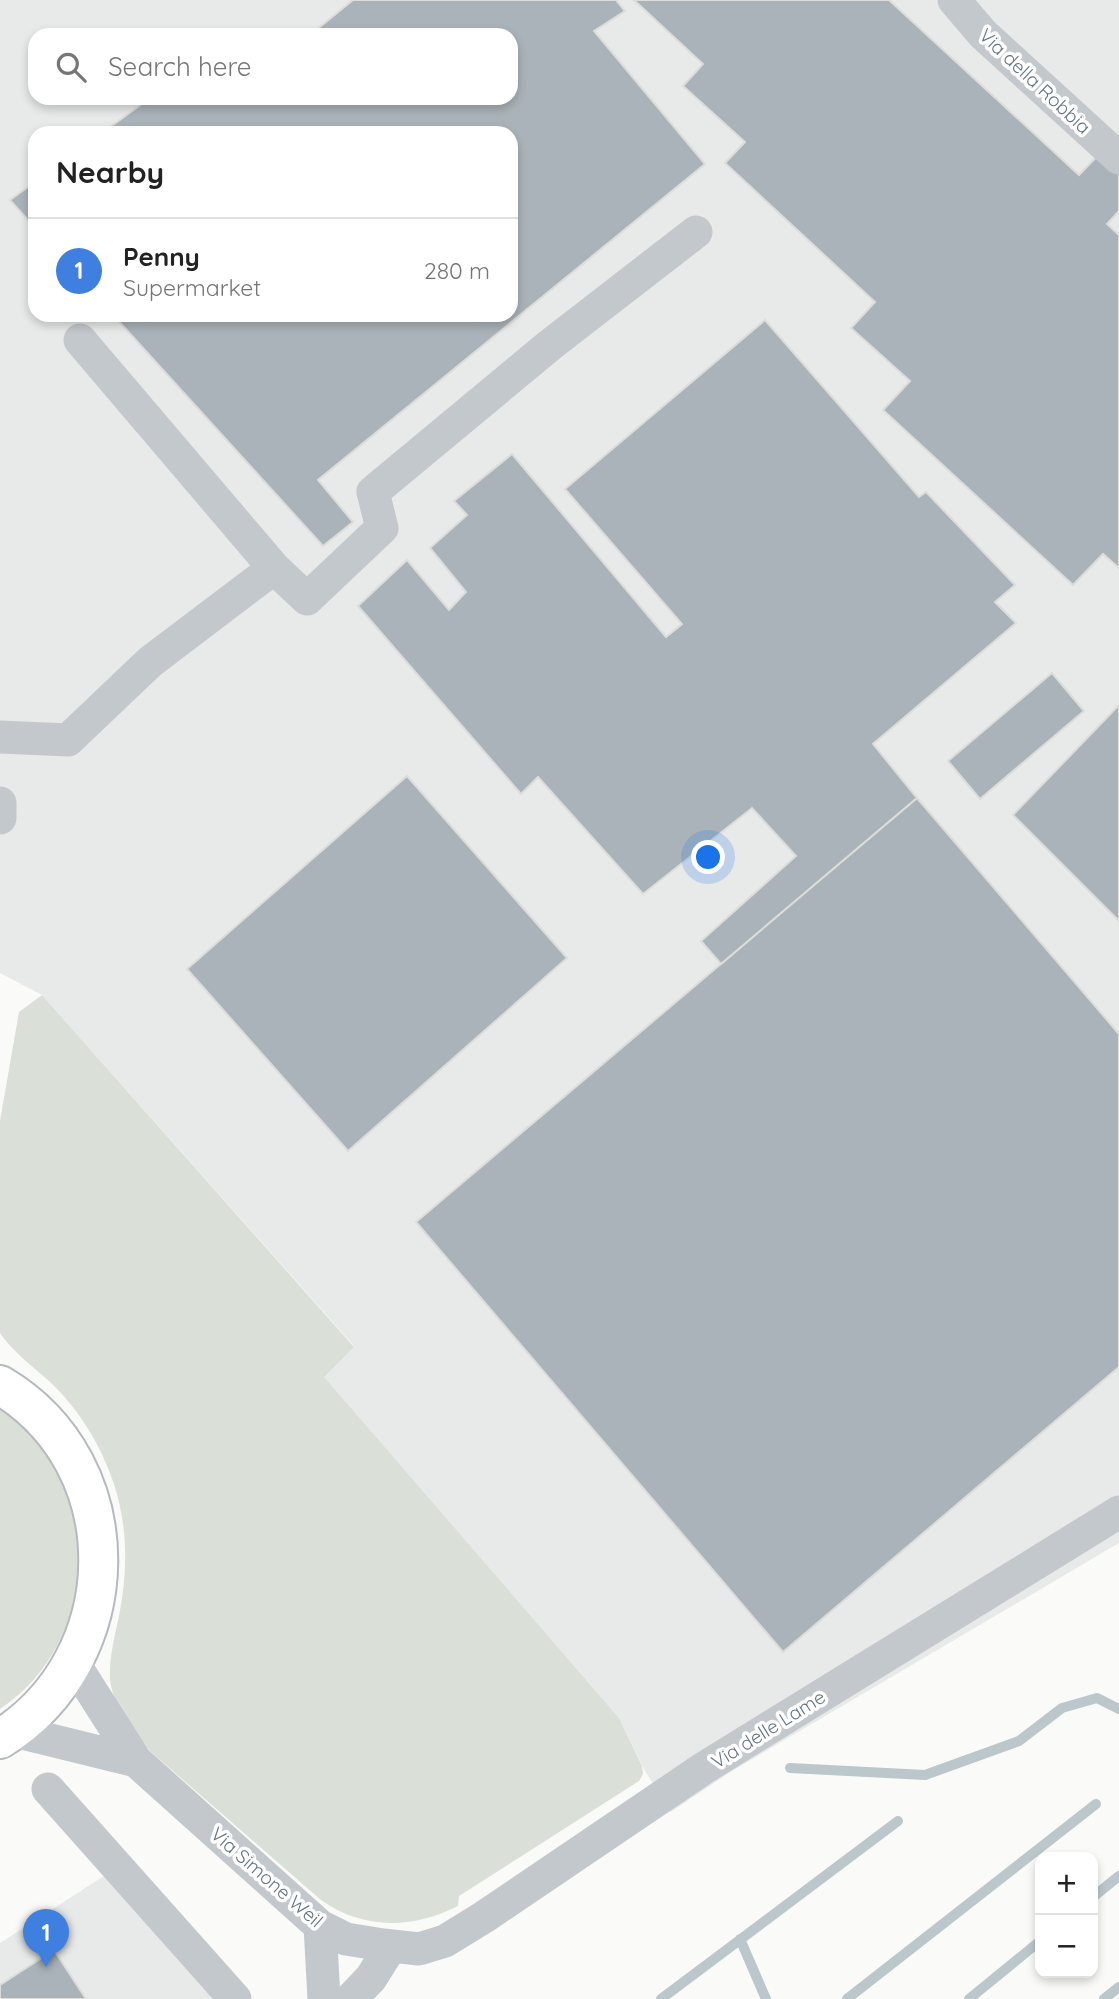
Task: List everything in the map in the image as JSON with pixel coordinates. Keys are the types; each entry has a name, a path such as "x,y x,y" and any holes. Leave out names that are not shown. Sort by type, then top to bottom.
{"main road":[{"path":"0,1385 33,1409 54,1432 80,1476 93,1514 99,1575 86,1634 74,1662 57,1688 37,1711 7,1735"}],"street":[{"name":"Via della Robbia","path":"954,0 983,34 1119,158"},
{"path":"80,340 274,568 307,599 382,528 373,492 550,345 696,232"},
{"path":"0,737 68,740 150,662 274,568"},
{"path":"0,803 0,818"},
{"name":"Via delle Lame","path":"405,1947 445,1941 704,1768 1119,1512"},
{"name":"Via Simone Weil","path":"74,1662 136,1761 320,1926 346,1939 405,1947"},
{"name":"Via Simone Weil","path":"7,1735 136,1761"},
{"path":"48,1789 235,1999"},
{"path":"320,1926 324,1999"},
{"path":"351,1999 405,1947"}],"shaded area":[{"path":"0,0 1119,0 1119,1543 732,1771 671,1812 645,1771 619,1718 323,1377 354,1346 42,995 0,973"},
{"path":"42,995 354,1347 324,1377 619,1718 642,1766 643,1774 639,1781 459,1896 458,1906 441,1914 388,1923 354,1917 321,1900 151,1752 119,1708 111,1688 110,1663 122,1599 125,1550 122,1517 114,1484 103,1455 79,1416 60,1392 17,1353 0,1333 0,1121 19,1012"},
{"path":"0,1403 32,1432 57,1466 76,1518 80,1548 79,1575 66,1627 39,1673 0,1709"},
{"path":"107,1874 216,1999 0,1999 0,1943"}],"building":[{"path":"353,0 616,0 625,11 594,31 705,164 518,317 518,126 112,126 140,105 518,105 518,28 319,28"},
{"path":"634,0 889,0 1079,175 1104,149 1119,163 1119,211 1107,224 1119,235 1119,568 1103,554 1073,585 883,410 910,381 851,328 875,302 725,163 745,142 683,86 703,64"},
{"path":"28,187 28,220 10,200"},
{"path":"765,320 919,497 926,492 1015,585 995,602 1016,623 873,744 917,798 721,964 701,941 796,856 752,808 643,894 538,777 521,794 358,606 407,560 449,610 466,592 430,548 467,515 454,501 512,454 666,637 682,624 565,489"},
{"path":"119,322 512,322 318,480 353,522 323,546"},
{"path":"1052,673 1084,711 980,799 948,761"},
{"path":"1119,705 1119,921 1013,815"},
{"path":"407,776 567,958 348,1151 187,969"},
{"path":"917,798 1119,1034 1119,1367 783,1652 416,1222"},
{"path":"54,1950 86,1999 0,1999 0,1985"}],"waterway":[{"path":"790,1768 925,1775 1019,1741 1062,1708 1097,1698 1119,1709"},
{"path":"847,1999 1096,1804"},
{"path":"661,1999 898,1821"},
{"path":"1098,1893 1119,1876"},
{"path":"740,1939 766,1999"},
{"path":"969,1999 1035,1945"},
{"path":"1104,1999 1119,1987"}],"place":[{"name":"Penny","path":"46,1967"}]}
